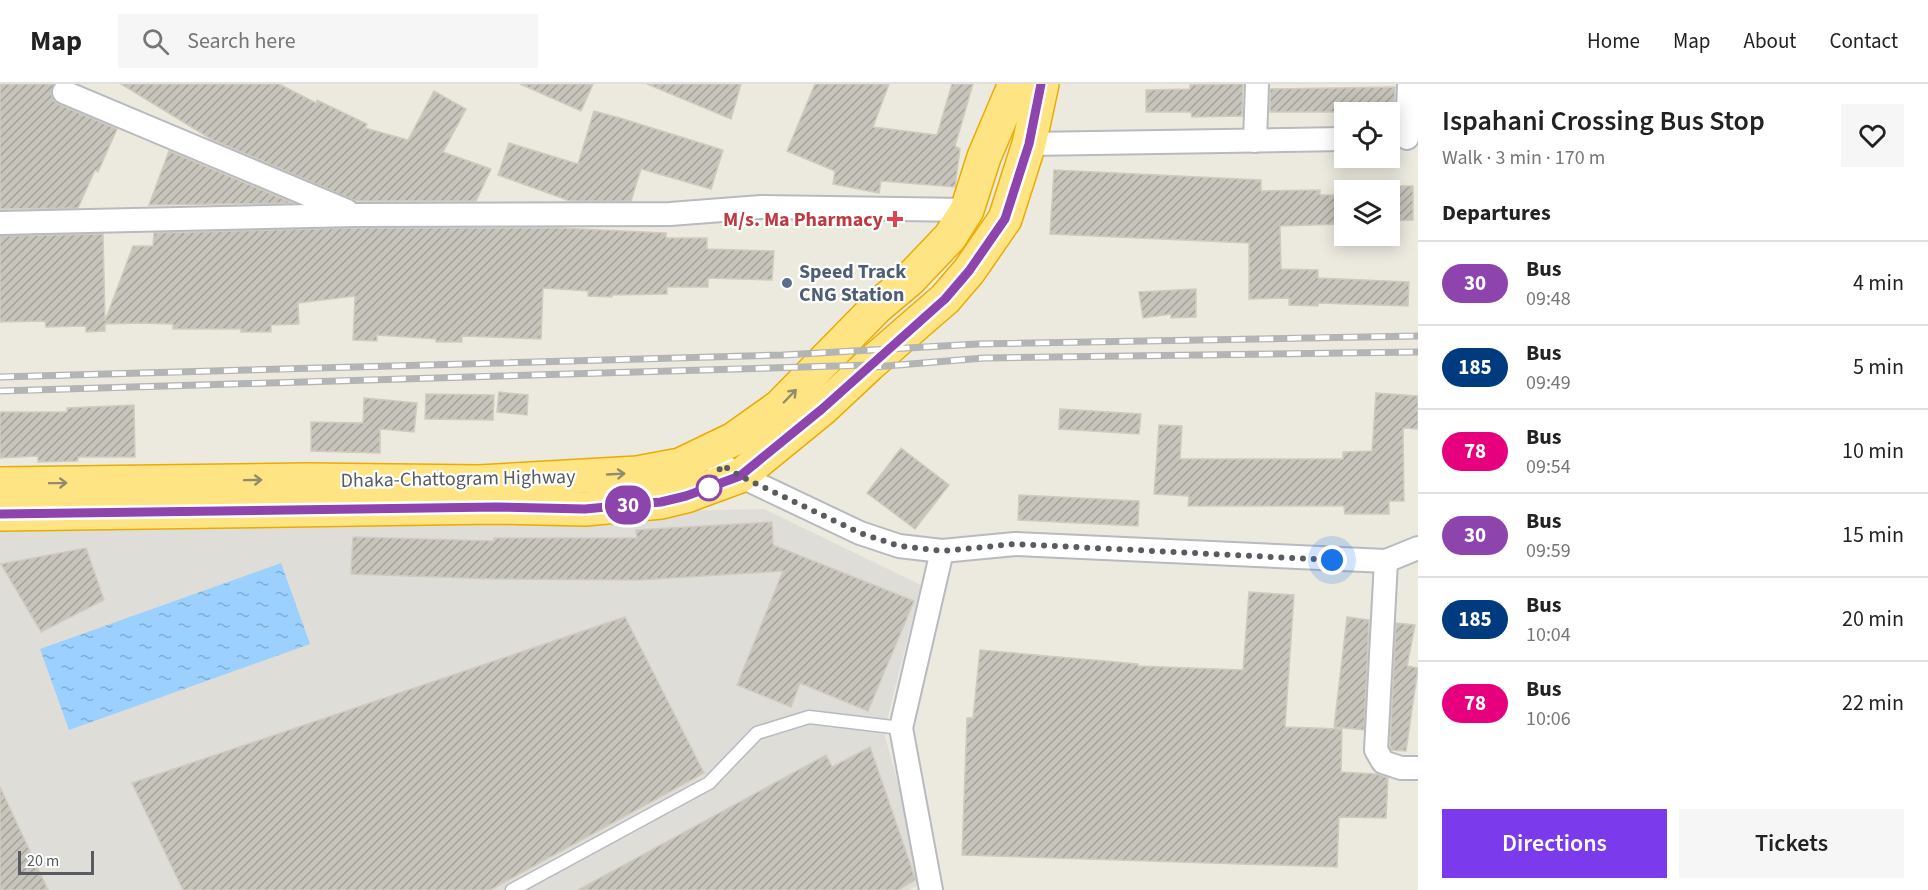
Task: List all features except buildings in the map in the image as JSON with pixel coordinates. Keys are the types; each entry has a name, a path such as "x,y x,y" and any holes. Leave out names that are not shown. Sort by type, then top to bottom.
{"highway":[{"name":"Dhaka-Chattogram Highway","path":"0,484 308,480 479,482 637,473 680,465 734,439 779,407 877,307 909,280 950,237 968,210 984,157 1015,84"},
{"path":"0,514 496,507 585,509 661,502 686,496 740,476 822,409 945,299 969,271 1005,219 1029,144 1041,84"}],"street":[{"path":"1255,141 1257,84"},
{"path":"1405,138 1409,84"},
{"path":"64,92 355,215"},
{"path":"1029,144 1334,139"},
{"path":"0,223 355,215 670,214 760,207 968,210"},
{"path":"704,454 740,476 860,533 899,546 942,551 1015,544 1386,561 1418,548"},
{"path":"931,890 901,728 942,551"},
{"path":"1386,561 1376,750 1383,762 1401,768 1418,768"}],"lane":[{"path":"512,890 709,783 757,733 809,717 901,728"}],"shaded area":[{"path":"764,509 921,585 884,732 924,882 909,890 0,890 0,525"}],"water":[{"path":"281,563 310,644 69,730 40,649"}],"railway":[{"path":"0,377 783,355 978,344 1418,336"},
{"path":"0,391 869,365 874,367 984,358 1418,352"}],"bus line":[{"name":"30","path":"0,514 496,507 585,509 661,502 686,496 740,476 822,409 945,299 969,271 1005,219 1029,144 1041,84"}],"place":[{"name":"M/s. Ma Pharmacy","path":"895,219"},
{"name":"Speed Track CNG Station","path":"787,283"}],"route":[{"path":"709,488 722,465 740,476 860,533 899,546 942,551 1015,544 1332,560"}]}
